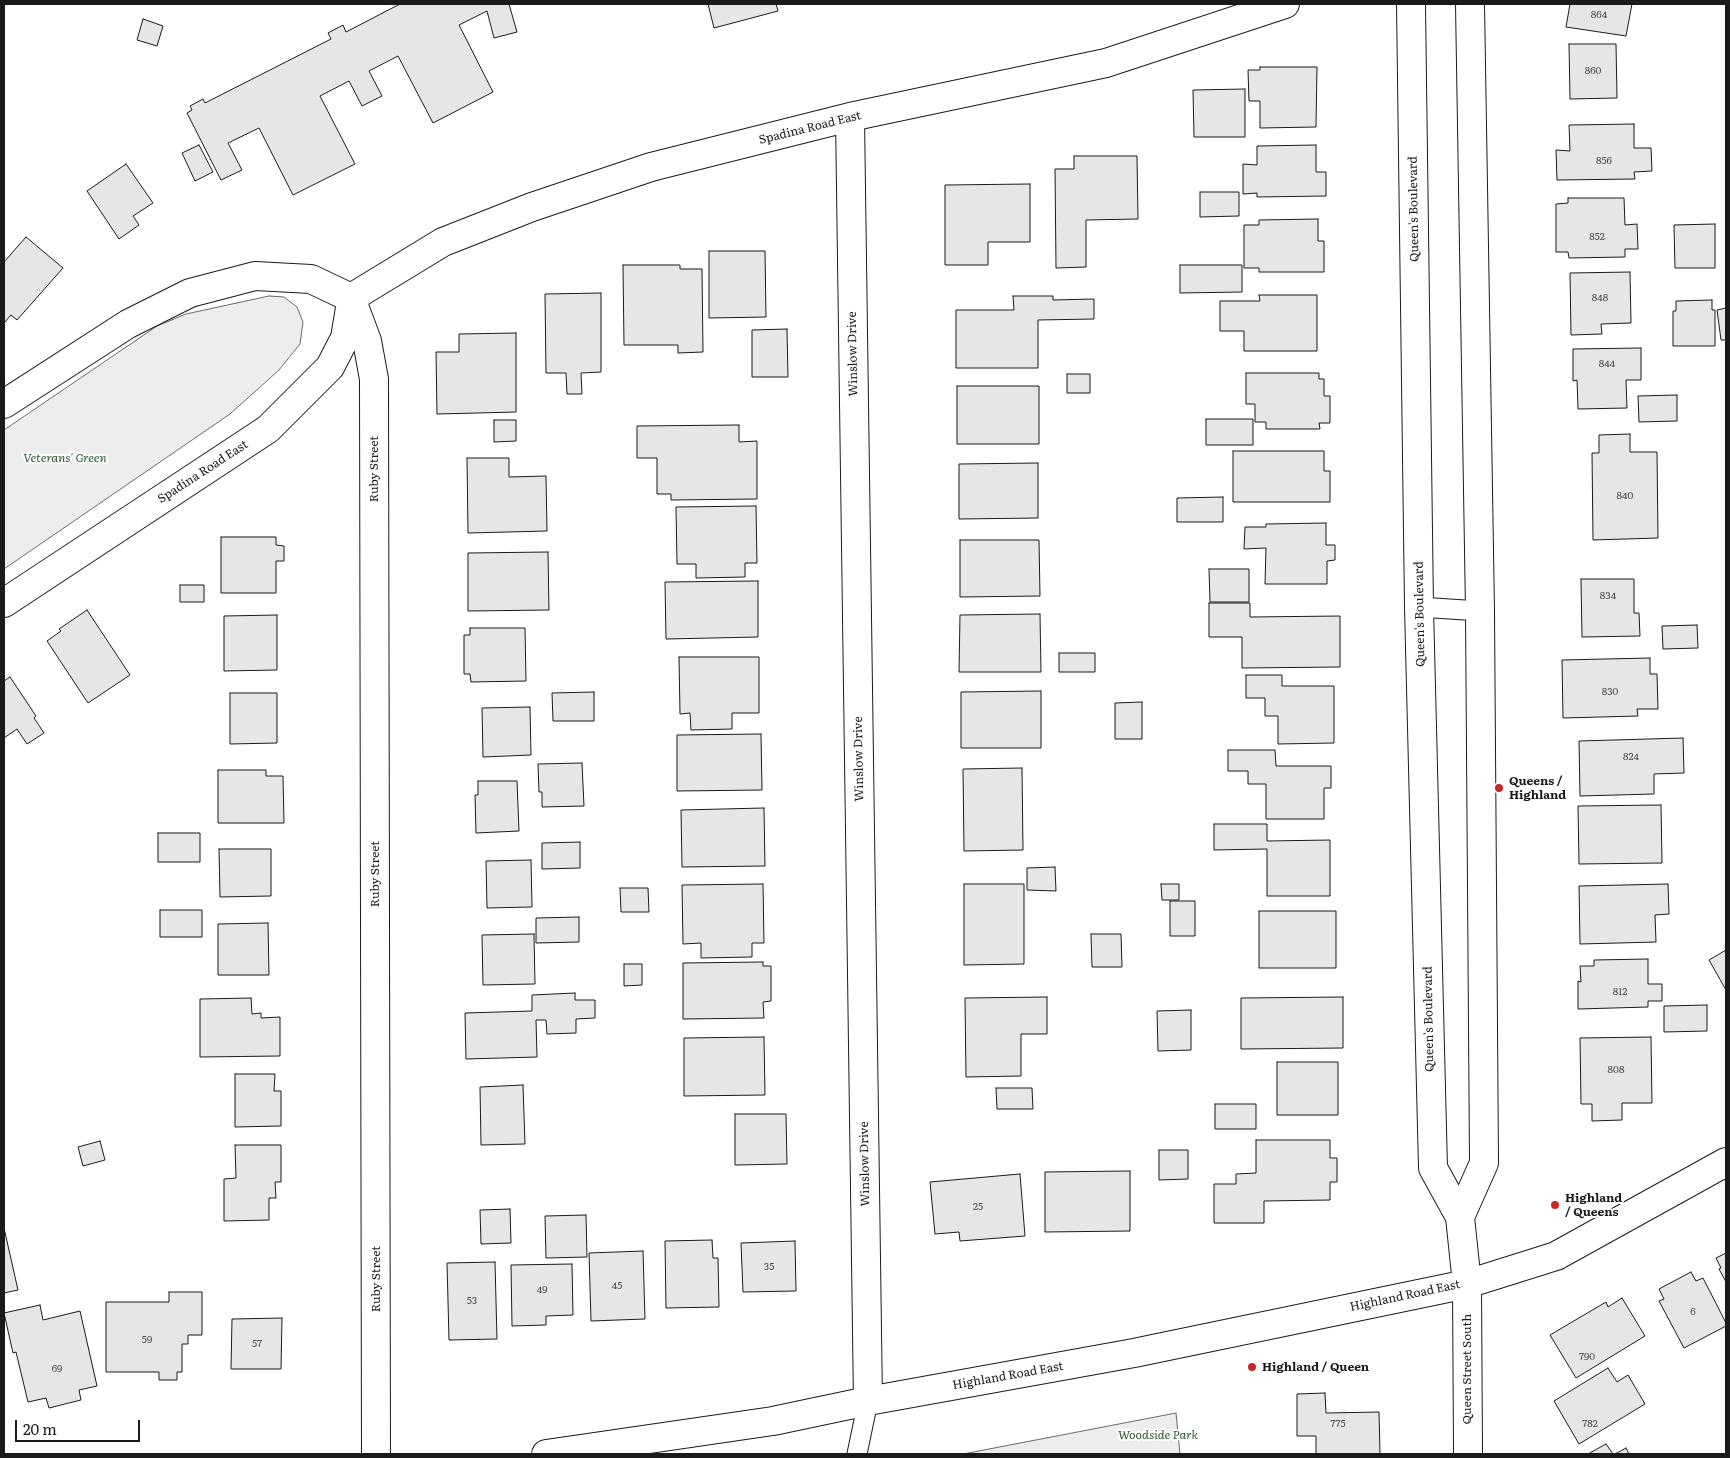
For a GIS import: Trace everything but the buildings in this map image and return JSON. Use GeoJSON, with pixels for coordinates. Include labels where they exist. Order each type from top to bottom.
{"type":"FeatureCollection","features":[{"type":"Feature","properties":{"kind":"street","name":"Spadina Road East"},"geometry":{"type":"LineString","coordinates":[[4,603],[268,429],[330,367],[345,338],[351,298],[443,242],[532,206],[651,167],[850,117],[1106,63],[1285,4]]}},
{"type":"Feature","properties":{"kind":"street","name":"Queen's Boulevard"},"geometry":{"type":"LineString","coordinates":[[1411,4],[1419,607],[1433,1168],[1460,1216],[1467,1284]]}},
{"type":"Feature","properties":{"kind":"street"},"geometry":{"type":"LineString","coordinates":[[1460,1216],[1484,1163],[1480,611],[1470,4]]}},
{"type":"Feature","properties":{"kind":"street","name":"Winslow Drive"},"geometry":{"type":"LineString","coordinates":[[850,117],[868,1402]]}},
{"type":"Feature","properties":{"kind":"street"},"geometry":{"type":"LineString","coordinates":[[4,404],[128,324],[190,293],[255,276],[311,279],[351,298]]}},
{"type":"Feature","properties":{"kind":"street","name":"Ruby Street"},"geometry":{"type":"LineString","coordinates":[[351,298],[367,341],[374,379],[376,1454]]}},
{"type":"Feature","properties":{"kind":"street","name":"Highland Road East"},"geometry":{"type":"LineString","coordinates":[[546,1454],[773,1421],[1134,1353],[1467,1284],[1556,1256],[1726,1162]]}},
{"type":"Feature","properties":{"kind":"street","name":"Queen Street South"},"geometry":{"type":"LineString","coordinates":[[1467,1284],[1468,1454]]}},
{"type":"Feature","properties":{"kind":"lane"},"geometry":{"type":"LineString","coordinates":[[1419,607],[1480,611]]}},
{"type":"Feature","properties":{"kind":"lane"},"geometry":{"type":"LineString","coordinates":[[858,1454],[868,1402]]}},
{"type":"Feature","properties":{"kind":"shaded area","name":"Veterans' Green"},"geometry":{"type":"Polygon","coordinates":[[[269,296],[284,297],[297,307],[303,322],[300,344],[279,370],[230,414],[4,569],[4,430],[157,326],[186,314],[269,296]]]}},
{"type":"Feature","properties":{"kind":"shaded area","name":"Woodside Park"},"geometry":{"type":"Polygon","coordinates":[[[1176,1413],[1180,1454],[963,1454],[1176,1413]]]}},
{"type":"Feature","properties":{"kind":"place","name":"Queens / Highland"},"geometry":{"type":"Point","coordinates":[1499,788]}},
{"type":"Feature","properties":{"kind":"place","name":"Highland / Queens"},"geometry":{"type":"Point","coordinates":[1555,1205]}},
{"type":"Feature","properties":{"kind":"place","name":"Highland / Queen"},"geometry":{"type":"Point","coordinates":[1252,1367]}}]}
